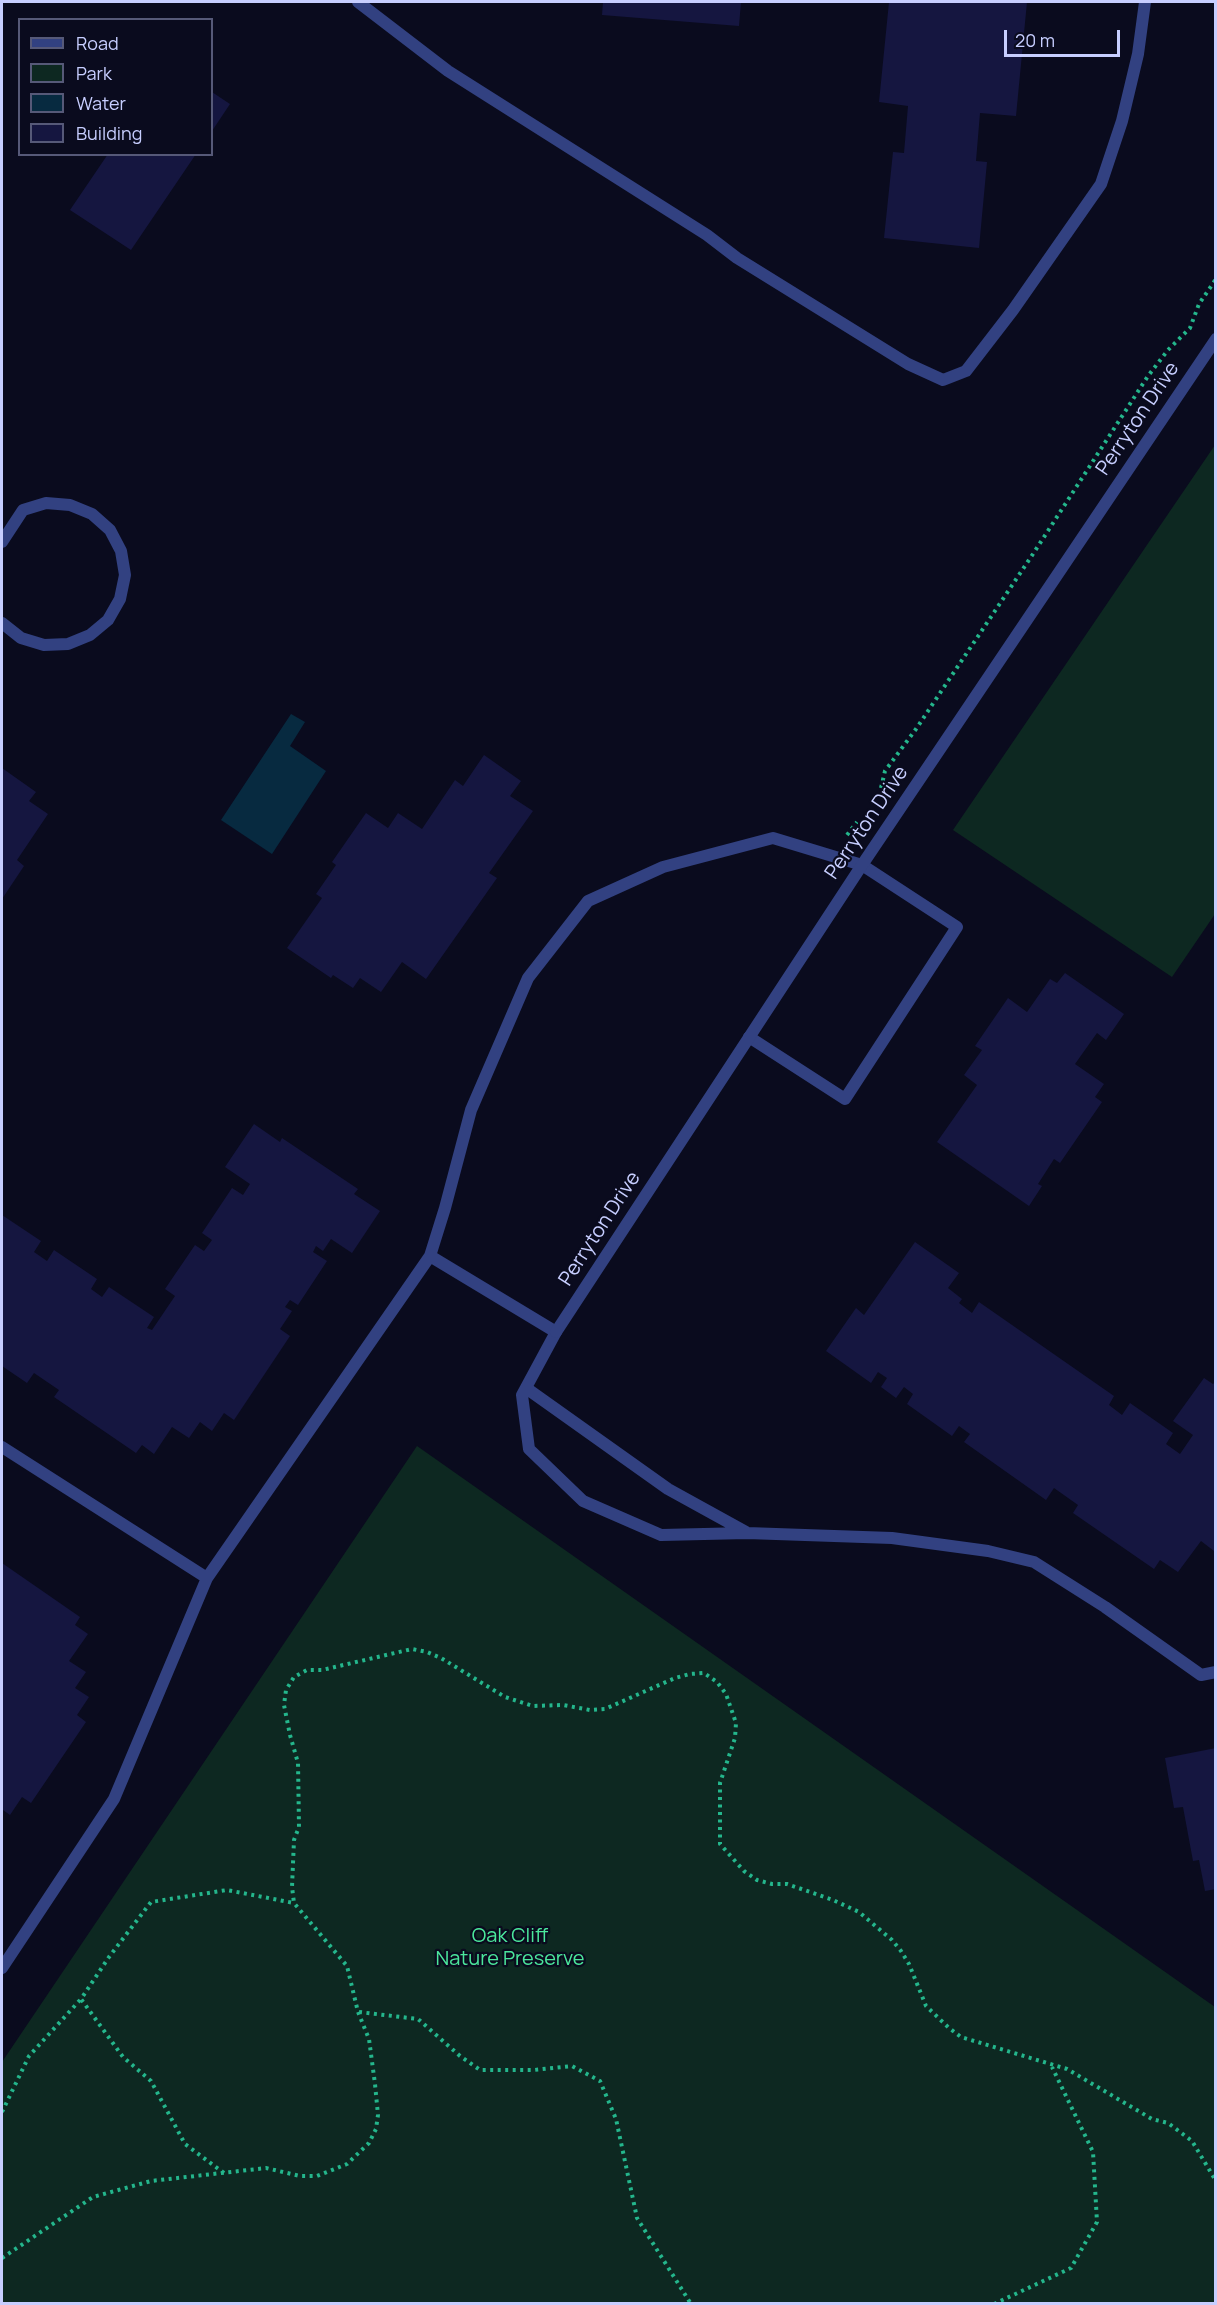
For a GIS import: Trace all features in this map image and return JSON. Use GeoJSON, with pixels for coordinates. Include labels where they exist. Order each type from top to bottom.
{"type":"FeatureCollection","features":[{"type":"Feature","properties":{"kind":"street"},"geometry":{"type":"LineString","coordinates":[[358,2],[448,70],[707,235],[737,258],[908,364],[943,380],[966,371],[1013,310],[1101,184],[1122,121],[1136,65],[1145,2]]}},
{"type":"Feature","properties":{"kind":"street","name":"Perryton Drive"},"geometry":{"type":"LineString","coordinates":[[526,1388],[556,1332],[861,865],[1215,339]]}},
{"type":"Feature","properties":{"kind":"street"},"geometry":{"type":"LineString","coordinates":[[2,542],[23,510],[46,503],[70,504],[92,514],[110,530],[121,552],[125,575],[120,599],[108,620],[90,635],[68,644],[44,645],[21,638],[2,623]]}},
{"type":"Feature","properties":{"kind":"street"},"geometry":{"type":"LineString","coordinates":[[2,1968],[114,1799],[207,1578],[430,1256],[471,1110],[528,978],[588,901],[663,867],[772,838],[861,865],[957,927],[845,1099],[749,1036]]}},
{"type":"Feature","properties":{"kind":"street"},"geometry":{"type":"LineString","coordinates":[[430,1256],[556,1332]]}},
{"type":"Feature","properties":{"kind":"street"},"geometry":{"type":"LineString","coordinates":[[747,1533],[668,1489],[526,1388],[522,1395],[529,1449],[583,1501],[661,1535],[747,1533],[892,1538],[988,1551],[1034,1562],[1105,1607],[1201,1675],[1215,1672]]}},
{"type":"Feature","properties":{"kind":"street"},"geometry":{"type":"LineString","coordinates":[[2,1447],[207,1578]]}},
{"type":"Feature","properties":{"kind":"path"},"geometry":{"type":"LineString","coordinates":[[880,792],[885,771],[916,729],[1027,564],[1148,376],[1168,350],[1190,328],[1199,304],[1215,279]]}},
{"type":"Feature","properties":{"kind":"path"},"geometry":{"type":"LineString","coordinates":[[832,856],[862,817]]}},
{"type":"Feature","properties":{"kind":"path"},"geometry":{"type":"LineString","coordinates":[[2,2258],[93,2197],[151,2181],[266,2168],[300,2176],[317,2176],[347,2164],[369,2143],[376,2129],[377,2100],[369,2039],[358,2012],[347,1966],[294,1903],[292,1887],[294,1840],[299,1827],[298,1763],[284,1705],[286,1690],[294,1677],[307,1670],[322,1670],[412,1650],[428,1652],[441,1658],[498,1694],[533,1706],[563,1705],[590,1710],[605,1709],[675,1678],[704,1673],[717,1682],[726,1694],[736,1723],[735,1738],[720,1783],[720,1844],[744,1871],[757,1880],[772,1884],[787,1884],[859,1912],[892,1940],[909,1964],[926,2006],[961,2037],[1067,2070],[1152,2119],[1168,2123],[1192,2140],[1215,2181]]}},
{"type":"Feature","properties":{"kind":"path"},"geometry":{"type":"LineString","coordinates":[[2,2112],[29,2056],[81,1999],[109,1957],[151,1902],[227,1890],[294,1903]]}},
{"type":"Feature","properties":{"kind":"path"},"geometry":{"type":"LineString","coordinates":[[81,1999],[123,2057],[152,2081],[185,2144],[224,2173]]}},
{"type":"Feature","properties":{"kind":"path"},"geometry":{"type":"LineString","coordinates":[[358,2012],[418,2019],[460,2056],[480,2070],[534,2070],[572,2066],[600,2081],[616,2119],[637,2218],[691,2304]]}},
{"type":"Feature","properties":{"kind":"path"},"geometry":{"type":"LineString","coordinates":[[994,2304],[1071,2268],[1097,2222],[1093,2152],[1051,2066]]}},
{"type":"Feature","properties":{"kind":"green space"},"geometry":{"type":"Polygon","coordinates":[[[1215,445],[1215,914],[1172,977],[953,830],[1215,445]]]}},
{"type":"Feature","properties":{"kind":"green space","name":"Oak Cliff Nature Preserve"},"geometry":{"type":"Polygon","coordinates":[[[417,1446],[1215,2007],[1215,2303],[2,2303],[2,2062],[417,1446]]]}},
{"type":"Feature","properties":{"kind":"water"},"geometry":{"type":"Polygon","coordinates":[[[291,714],[305,722],[290,746],[326,771],[272,854],[221,820],[291,714]]]}},
{"type":"Feature","properties":{"kind":"building"},"geometry":{"type":"Polygon","coordinates":[[[603,2],[741,2],[739,26],[602,15],[603,2]]]}},
{"type":"Feature","properties":{"kind":"building"},"geometry":{"type":"Polygon","coordinates":[[[889,2],[1027,2],[1016,116],[980,113],[976,161],[987,162],[979,248],[884,238],[893,152],[904,153],[908,106],[879,102],[889,2]]]}},
{"type":"Feature","properties":{"kind":"building"},"geometry":{"type":"Polygon","coordinates":[[[213,93],[230,104],[213,130],[213,93]]]}},
{"type":"Feature","properties":{"kind":"building"},"geometry":{"type":"Polygon","coordinates":[[[107,156],[195,156],[131,250],[70,210],[107,156]]]}},
{"type":"Feature","properties":{"kind":"building"},"geometry":{"type":"Polygon","coordinates":[[[484,755],[521,781],[510,796],[533,811],[489,873],[497,878],[426,979],[402,962],[381,992],[360,978],[353,988],[333,975],[331,978],[287,948],[322,898],[316,894],[336,865],[332,862],[366,813],[388,828],[398,813],[422,829],[455,780],[463,786],[484,755]]]}},
{"type":"Feature","properties":{"kind":"building"},"geometry":{"type":"Polygon","coordinates":[[[2,768],[36,792],[29,801],[48,814],[17,860],[24,866],[2,899],[2,768]]]}},
{"type":"Feature","properties":{"kind":"building"},"geometry":{"type":"Polygon","coordinates":[[[1065,973],[1124,1014],[1106,1040],[1097,1033],[1075,1064],[1104,1084],[1095,1097],[1102,1102],[1060,1163],[1054,1159],[1038,1184],[1042,1186],[1029,1206],[937,1142],[977,1085],[964,1075],[982,1050],[975,1046],[1008,998],[1027,1012],[1050,979],[1057,983],[1065,973]]]}},
{"type":"Feature","properties":{"kind":"building"},"geometry":{"type":"Polygon","coordinates":[[[254,1124],[280,1142],[282,1138],[358,1189],[354,1194],[380,1211],[352,1253],[331,1239],[323,1251],[316,1246],[313,1252],[327,1261],[298,1305],[290,1300],[285,1307],[292,1311],[280,1329],[290,1336],[234,1420],[224,1413],[212,1431],[200,1422],[189,1438],[172,1427],[154,1454],[142,1445],[136,1453],[54,1397],[59,1390],[34,1373],[27,1383],[2,1366],[2,1215],[41,1241],[34,1252],[47,1261],[54,1250],[97,1279],[91,1289],[102,1297],[109,1287],[154,1317],[147,1328],[152,1330],[175,1296],[165,1289],[195,1245],[204,1251],[212,1240],[202,1233],[232,1188],[243,1195],[250,1184],[225,1167],[254,1124]]]}},
{"type":"Feature","properties":{"kind":"building"},"geometry":{"type":"Polygon","coordinates":[[[915,1242],[959,1273],[948,1288],[962,1299],[959,1303],[972,1313],[979,1302],[1114,1396],[1109,1405],[1122,1415],[1130,1403],[1173,1433],[1166,1444],[1180,1454],[1193,1435],[1173,1421],[1204,1378],[1213,1384],[1216,1381],[1214,1551],[1201,1541],[1178,1572],[1160,1560],[1154,1569],[1073,1513],[1078,1505],[1054,1488],[1046,1500],[964,1442],[970,1434],[959,1426],[952,1436],[907,1404],[913,1394],[904,1387],[896,1398],[881,1387],[887,1378],[878,1372],[871,1383],[826,1351],[856,1308],[864,1315],[915,1242]]]}},
{"type":"Feature","properties":{"kind":"building"},"geometry":{"type":"Polygon","coordinates":[[[2,1563],[80,1617],[75,1625],[88,1634],[69,1661],[86,1672],[75,1688],[89,1697],[77,1715],[86,1722],[31,1803],[22,1797],[10,1815],[3,1810],[2,1813],[2,1563]]]}},
{"type":"Feature","properties":{"kind":"building"},"geometry":{"type":"Polygon","coordinates":[[[1216,1748],[1216,1889],[1205,1891],[1199,1860],[1193,1861],[1183,1807],[1174,1808],[1165,1758],[1216,1748]]]}}]}
